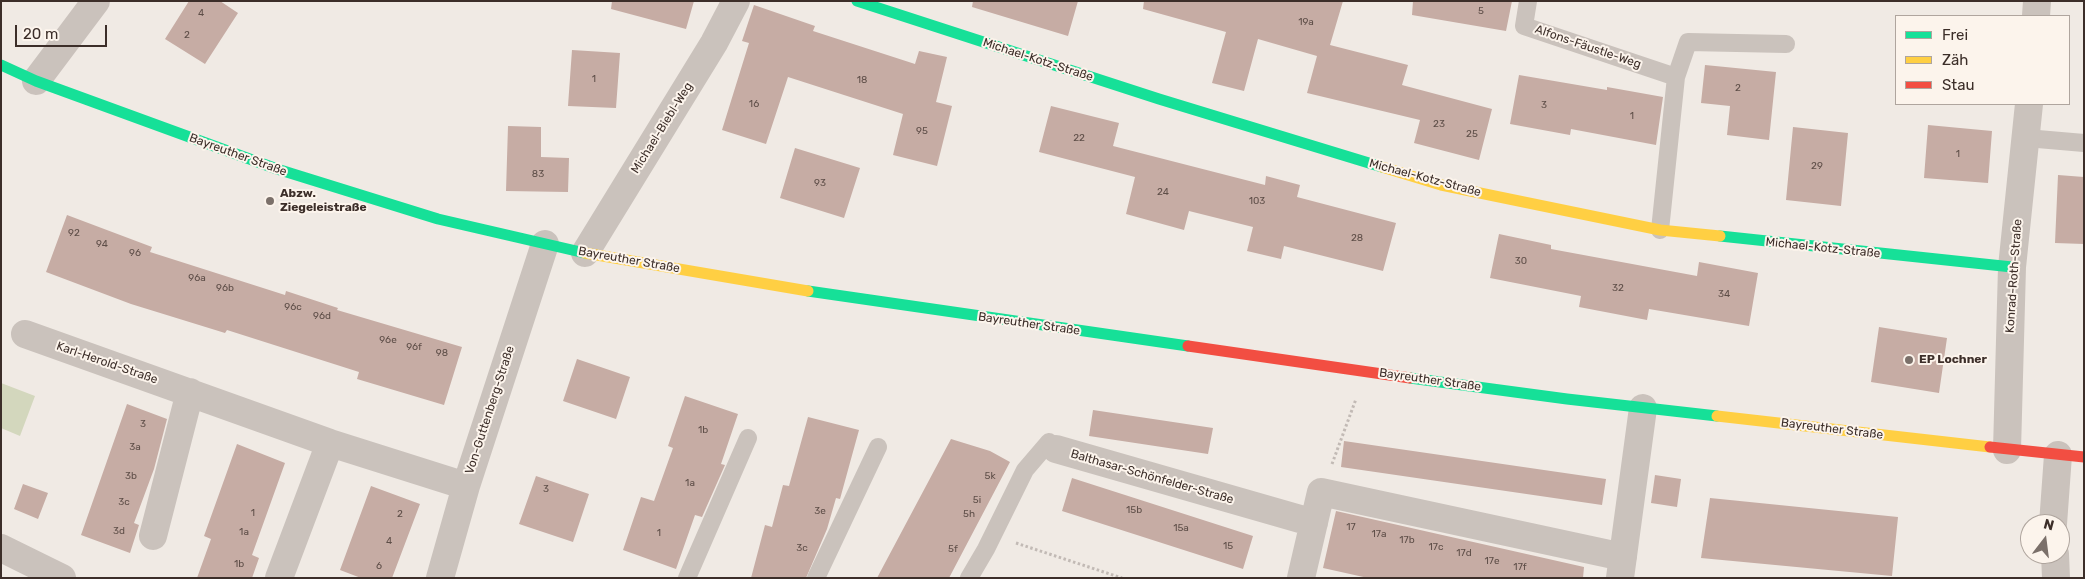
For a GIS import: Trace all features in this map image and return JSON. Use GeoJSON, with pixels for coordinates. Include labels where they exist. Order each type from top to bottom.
{"type":"FeatureCollection","features":[{"type":"Feature","properties":{"kind":"main road","name":"Michael-Kotz-Straße"},"geometry":{"type":"LineString","coordinates":[[857,1],[1159,99],[1441,185],[1660,230],[2012,267]]}},
{"type":"Feature","properties":{"kind":"main road","name":"Bayreuther Straße"},"geometry":{"type":"LineString","coordinates":[[1,65],[36,80],[277,169],[438,219],[585,253],[824,294],[1366,372],[1643,408],[2071,456]]}},
{"type":"Feature","properties":{"kind":"street"},"geometry":{"type":"LineString","coordinates":[[36,80],[96,1]]}},
{"type":"Feature","properties":{"kind":"street","name":"Michael-Biebl-Weg"},"geometry":{"type":"LineString","coordinates":[[585,253],[714,43],[736,1]]}},
{"type":"Feature","properties":{"kind":"street"},"geometry":{"type":"LineString","coordinates":[[2036,15],[2037,1]]}},
{"type":"Feature","properties":{"kind":"street","name":"Konrad-Roth-Straße"},"geometry":{"type":"LineString","coordinates":[[2007,450],[2012,267],[2029,105]]}},
{"type":"Feature","properties":{"kind":"street","name":"Von-Guttenberg-Straße"},"geometry":{"type":"LineString","coordinates":[[442,577],[466,486],[545,244]]}},
{"type":"Feature","properties":{"kind":"street","name":"Karl-Herold-Straße"},"geometry":{"type":"LineString","coordinates":[[25,334],[330,443],[466,486]]}},
{"type":"Feature","properties":{"kind":"street"},"geometry":{"type":"LineString","coordinates":[[153,536],[190,392]]}},
{"type":"Feature","properties":{"kind":"street"},"geometry":{"type":"LineString","coordinates":[[1301,578],[1321,492],[1622,567],[1643,408]]}},
{"type":"Feature","properties":{"kind":"street"},"geometry":{"type":"LineString","coordinates":[[279,578],[330,443]]}},
{"type":"Feature","properties":{"kind":"street","name":"Balthasar-Schönfelder-Straße"},"geometry":{"type":"LineString","coordinates":[[1052,446],[1314,523]]}},
{"type":"Feature","properties":{"kind":"street"},"geometry":{"type":"LineString","coordinates":[[2056,514],[2071,456]]}},
{"type":"Feature","properties":{"kind":"street"},"geometry":{"type":"LineString","coordinates":[[1,548],[62,578]]}},
{"type":"Feature","properties":{"kind":"street"},"geometry":{"type":"LineString","coordinates":[[2055,564],[2056,578]]}},
{"type":"Feature","properties":{"kind":"lane","name":"Alfons-Fäustle-Weg"},"geometry":{"type":"LineString","coordinates":[[1528,1],[1524,26],[1676,77]]}},
{"type":"Feature","properties":{"kind":"lane"},"geometry":{"type":"LineString","coordinates":[[1660,230],[1676,77],[1688,42],[1786,44]]}},
{"type":"Feature","properties":{"kind":"lane"},"geometry":{"type":"LineString","coordinates":[[2026,138],[2084,143]]}},
{"type":"Feature","properties":{"kind":"lane"},"geometry":{"type":"LineString","coordinates":[[688,578],[748,438]]}},
{"type":"Feature","properties":{"kind":"lane"},"geometry":{"type":"LineString","coordinates":[[816,578],[878,446]]}},
{"type":"Feature","properties":{"kind":"lane","name":"Balthasar-Schönfelder-Straße"},"geometry":{"type":"LineString","coordinates":[[969,578],[986,549],[1025,470],[1052,446]]}},
{"type":"Feature","properties":{"kind":"path"},"geometry":{"type":"LineString","coordinates":[[1321,492],[1366,372]]}},
{"type":"Feature","properties":{"kind":"path"},"geometry":{"type":"LineString","coordinates":[[1011,541],[1122,578]]}},
{"type":"Feature","properties":{"kind":"green space"},"geometry":{"type":"Polygon","coordinates":[[[1,383],[35,396],[20,436],[1,428],[1,383]]]}},
{"type":"Feature","properties":{"kind":"building"},"geometry":{"type":"Polygon","coordinates":[[[189,1],[220,1],[238,13],[205,64],[165,39],[189,1]]]}},
{"type":"Feature","properties":{"kind":"building"},"geometry":{"type":"Polygon","coordinates":[[[612,1],[694,1],[686,29],[611,9],[612,1]]]}},
{"type":"Feature","properties":{"kind":"building"},"geometry":{"type":"Polygon","coordinates":[[[973,1],[1078,1],[1068,36],[972,7],[973,1]]]}},
{"type":"Feature","properties":{"kind":"building"},"geometry":{"type":"Polygon","coordinates":[[[1144,1],[1343,1],[1330,45],[1408,65],[1402,85],[1492,109],[1479,160],[1414,143],[1420,120],[1307,93],[1317,56],[1258,39],[1244,91],[1212,83],[1226,32],[1143,9],[1144,1]]]}},
{"type":"Feature","properties":{"kind":"building"},"geometry":{"type":"Polygon","coordinates":[[[1413,1],[1512,1],[1506,31],[1412,15],[1413,1]]]}},
{"type":"Feature","properties":{"kind":"building"},"geometry":{"type":"Polygon","coordinates":[[[754,5],[815,26],[813,31],[915,64],[919,51],[947,57],[936,102],[952,106],[937,166],[893,155],[903,114],[788,77],[766,144],[722,130],[749,43],[742,41],[754,5]]]}},
{"type":"Feature","properties":{"kind":"building"},"geometry":{"type":"Polygon","coordinates":[[[572,50],[620,53],[616,108],[568,106],[572,50]]]}},
{"type":"Feature","properties":{"kind":"building"},"geometry":{"type":"Polygon","coordinates":[[[1705,65],[1776,72],[1769,140],[1727,135],[1730,106],[1701,103],[1705,65]]]}},
{"type":"Feature","properties":{"kind":"building"},"geometry":{"type":"Polygon","coordinates":[[[1519,75],[1607,90],[1607,87],[1663,97],[1656,145],[1571,129],[1570,135],[1510,124],[1519,75]]]}},
{"type":"Feature","properties":{"kind":"building"},"geometry":{"type":"Polygon","coordinates":[[[1051,106],[1119,123],[1113,146],[1265,185],[1266,176],[1300,185],[1297,197],[1396,223],[1383,271],[1284,246],[1281,259],[1247,251],[1253,227],[1189,211],[1184,230],[1126,214],[1135,177],[1039,152],[1051,106]]]}},
{"type":"Feature","properties":{"kind":"building"},"geometry":{"type":"Polygon","coordinates":[[[1928,125],[1992,131],[1988,183],[1924,178],[1928,125]]]}},
{"type":"Feature","properties":{"kind":"building"},"geometry":{"type":"Polygon","coordinates":[[[508,126],[541,127],[541,157],[569,158],[568,192],[506,191],[508,126]]]}},
{"type":"Feature","properties":{"kind":"building"},"geometry":{"type":"Polygon","coordinates":[[[1793,127],[1848,133],[1841,206],[1786,200],[1793,127]]]}},
{"type":"Feature","properties":{"kind":"building"},"geometry":{"type":"Polygon","coordinates":[[[795,148],[860,168],[844,218],[780,198],[795,148]]]}},
{"type":"Feature","properties":{"kind":"building"},"geometry":{"type":"Polygon","coordinates":[[[2058,175],[2084,177],[2084,244],[2055,243],[2058,175]]]}},
{"type":"Feature","properties":{"kind":"building"},"geometry":{"type":"Polygon","coordinates":[[[67,215],[152,247],[150,252],[285,295],[286,291],[338,308],[337,310],[462,347],[444,405],[357,379],[359,372],[227,330],[225,333],[131,304],[46,272],[67,215]]]}},
{"type":"Feature","properties":{"kind":"building"},"geometry":{"type":"Polygon","coordinates":[[[1499,234],[1551,245],[1551,249],[1697,276],[1699,262],[1758,273],[1749,326],[1649,309],[1647,320],[1579,307],[1581,296],[1490,278],[1499,234]]]}},
{"type":"Feature","properties":{"kind":"building"},"geometry":{"type":"Polygon","coordinates":[[[1879,327],[1947,338],[1939,393],[1871,382],[1879,327]]]}},
{"type":"Feature","properties":{"kind":"building"},"geometry":{"type":"Polygon","coordinates":[[[577,359],[630,377],[616,419],[563,401],[577,359]]]}},
{"type":"Feature","properties":{"kind":"building"},"geometry":{"type":"Polygon","coordinates":[[[685,396],[738,414],[721,464],[725,465],[702,517],[695,515],[676,569],[623,550],[641,497],[654,501],[673,448],[668,446],[685,396]]]}},
{"type":"Feature","properties":{"kind":"building"},"geometry":{"type":"Polygon","coordinates":[[[127,404],[167,419],[154,469],[134,523],[139,525],[130,553],[81,535],[127,404]]]}},
{"type":"Feature","properties":{"kind":"building"},"geometry":{"type":"Polygon","coordinates":[[[1093,410],[1213,428],[1208,454],[1089,436],[1093,410]]]}},
{"type":"Feature","properties":{"kind":"building"},"geometry":{"type":"Polygon","coordinates":[[[808,417],[859,430],[840,499],[836,498],[827,529],[806,578],[751,578],[765,525],[772,527],[783,485],[789,486],[808,417]]]}},
{"type":"Feature","properties":{"kind":"building"},"geometry":{"type":"Polygon","coordinates":[[[951,439],[990,451],[1010,462],[949,578],[877,578],[951,439]]]}},
{"type":"Feature","properties":{"kind":"building"},"geometry":{"type":"Polygon","coordinates":[[[1344,441],[1606,479],[1602,505],[1341,467],[1344,441]]]}},
{"type":"Feature","properties":{"kind":"building"},"geometry":{"type":"Polygon","coordinates":[[[237,444],[285,463],[252,555],[259,558],[252,578],[197,578],[211,539],[204,536],[237,444]]]}},
{"type":"Feature","properties":{"kind":"building"},"geometry":{"type":"Polygon","coordinates":[[[1655,475],[1681,479],[1677,507],[1651,503],[1655,475]]]}},
{"type":"Feature","properties":{"kind":"building"},"geometry":{"type":"Polygon","coordinates":[[[536,476],[589,494],[573,542],[519,524],[536,476]]]}},
{"type":"Feature","properties":{"kind":"building"},"geometry":{"type":"Polygon","coordinates":[[[1072,478],[1253,536],[1243,569],[1062,511],[1072,478]]]}},
{"type":"Feature","properties":{"kind":"building"},"geometry":{"type":"Polygon","coordinates":[[[23,484],[48,493],[38,519],[14,509],[23,484]]]}},
{"type":"Feature","properties":{"kind":"building"},"geometry":{"type":"Polygon","coordinates":[[[371,486],[420,504],[392,578],[361,578],[340,570],[371,486]]]}},
{"type":"Feature","properties":{"kind":"building"},"geometry":{"type":"Polygon","coordinates":[[[1710,498],[1898,517],[1892,576],[1701,558],[1710,498]]]}},
{"type":"Feature","properties":{"kind":"building"},"geometry":{"type":"Polygon","coordinates":[[[1336,511],[1584,567],[1583,578],[1368,578],[1323,568],[1336,511]]]}},
{"type":"Feature","properties":{"kind":"traffic: fast"},"geometry":{"type":"LineString","coordinates":[[857,1],[1159,99],[1382,167]]}},
{"type":"Feature","properties":{"kind":"traffic: fast"},"geometry":{"type":"LineString","coordinates":[[1,65],[36,81],[277,169],[438,219],[585,253]]}},
{"type":"Feature","properties":{"kind":"traffic: fast"},"geometry":{"type":"LineString","coordinates":[[1720,236],[2012,267]]}},
{"type":"Feature","properties":{"kind":"traffic: fast"},"geometry":{"type":"LineString","coordinates":[[808,291],[1188,346]]}},
{"type":"Feature","properties":{"kind":"traffic: fast"},"geometry":{"type":"LineString","coordinates":[[1410,378],[1567,399],[1717,416]]}},
{"type":"Feature","properties":{"kind":"traffic: slow"},"geometry":{"type":"LineString","coordinates":[[1382,167],[1441,185],[1660,230],[1720,236]]}},
{"type":"Feature","properties":{"kind":"traffic: slow"},"geometry":{"type":"LineString","coordinates":[[585,253],[808,291]]}},
{"type":"Feature","properties":{"kind":"traffic: slow"},"geometry":{"type":"LineString","coordinates":[[1717,416],[1990,447]]}},
{"type":"Feature","properties":{"kind":"traffic: jam"},"geometry":{"type":"LineString","coordinates":[[1188,346],[1410,378]]}},
{"type":"Feature","properties":{"kind":"traffic: jam"},"geometry":{"type":"LineString","coordinates":[[1990,447],[2084,457]]}},
{"type":"Feature","properties":{"kind":"place","name":"Abzw. Ziegeleistraße"},"geometry":{"type":"Point","coordinates":[270,201]}},
{"type":"Feature","properties":{"kind":"place","name":"EP Lochner"},"geometry":{"type":"Point","coordinates":[1909,360]}}]}
